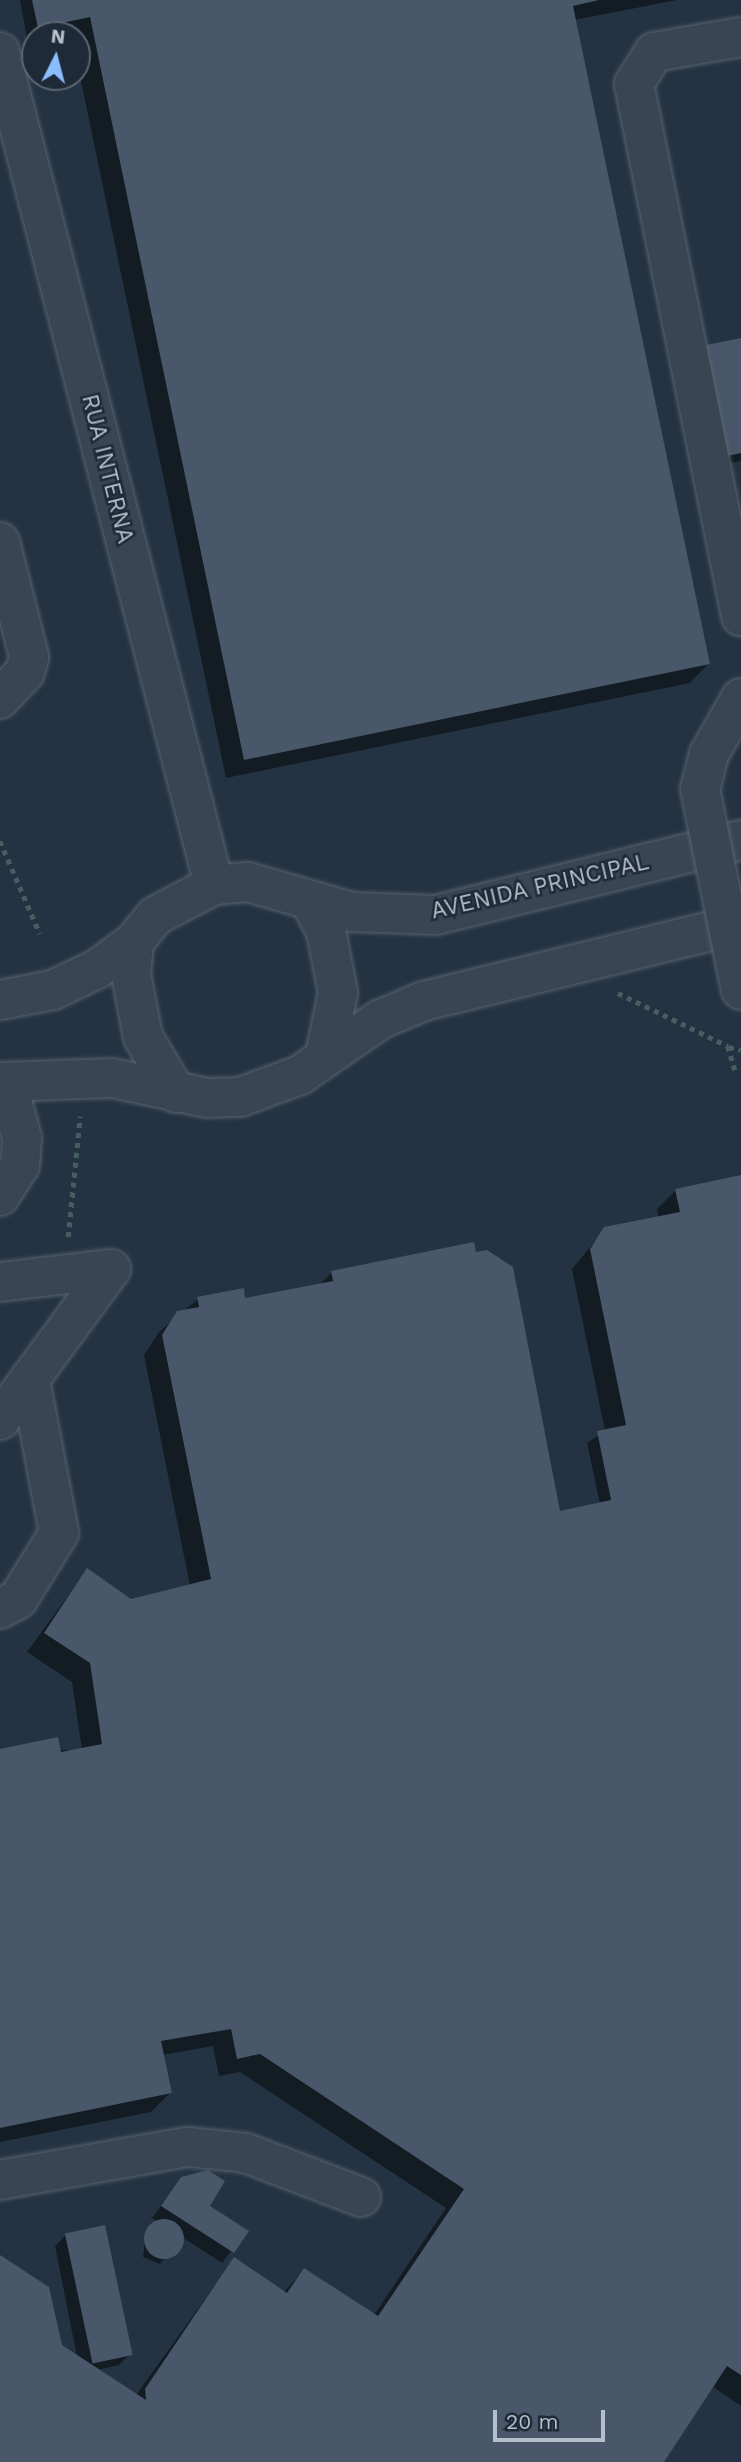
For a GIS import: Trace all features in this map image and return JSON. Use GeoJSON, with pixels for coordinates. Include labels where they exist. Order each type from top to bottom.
{"type":"FeatureCollection","features":[{"type":"Feature","properties":{"kind":"street"},"geometry":{"type":"LineString","coordinates":[[741,37],[654,52],[634,85],[733,544],[741,616]]}},
{"type":"Feature","properties":{"kind":"street","name":"RUA INTERNA"},"geometry":{"type":"LineString","coordinates":[[0,52],[214,885]]}},
{"type":"Feature","properties":{"kind":"street"},"geometry":{"type":"LineString","coordinates":[[0,542],[29,657],[25,672],[0,699]]}},
{"type":"Feature","properties":{"kind":"street"},"geometry":{"type":"LineString","coordinates":[[741,698],[709,754],[700,789],[741,990]]}},
{"type":"Feature","properties":{"kind":"street","name":"AVENIDA PRINCIPAL"},"geometry":{"type":"LineString","coordinates":[[0,999],[53,990],[134,942],[173,903],[214,885],[281,888],[311,903],[390,916],[436,915],[741,840]]}},
{"type":"Feature","properties":{"kind":"street"},"geometry":{"type":"LineString","coordinates":[[311,903],[326,931],[338,993],[325,1055]]}},
{"type":"Feature","properties":{"kind":"street"},"geometry":{"type":"LineString","coordinates":[[0,1084],[112,1078],[208,1098],[261,1092],[300,1075],[325,1055],[381,1019],[424,1001],[741,924]]}},
{"type":"Feature","properties":{"kind":"street"},"geometry":{"type":"LineString","coordinates":[[134,942],[131,974],[143,1037],[176,1093]]}},
{"type":"Feature","properties":{"kind":"street"},"geometry":{"type":"LineString","coordinates":[[0,1084],[12,1101],[22,1138],[20,1165],[0,1196]]}},
{"type":"Feature","properties":{"kind":"street"},"geometry":{"type":"LineString","coordinates":[[0,1282],[67,1271],[111,1269],[0,1420]]}},
{"type":"Feature","properties":{"kind":"street"},"geometry":{"type":"LineString","coordinates":[[0,1609],[18,1599],[59,1533],[30,1379]]}},
{"type":"Feature","properties":{"kind":"street"},"geometry":{"type":"LineString","coordinates":[[0,2179],[188,2147],[246,2153],[361,2197]]}},
{"type":"Feature","properties":{"kind":"path"},"geometry":{"type":"LineString","coordinates":[[0,841],[40,934]]}},
{"type":"Feature","properties":{"kind":"path"},"geometry":{"type":"LineString","coordinates":[[610,990],[741,1051]]}},
{"type":"Feature","properties":{"kind":"path"},"geometry":{"type":"LineString","coordinates":[[728,1046],[735,1071]]}},
{"type":"Feature","properties":{"kind":"path"},"geometry":{"type":"LineString","coordinates":[[67,1271],[82,1102]]}},
{"type":"Feature","properties":{"kind":"building"},"geometry":{"type":"Polygon","coordinates":[[[32,0],[599,0],[573,6],[710,664],[244,760],[90,17],[71,21],[36,21],[32,0]]]}},
{"type":"Feature","properties":{"kind":"building"},"geometry":{"type":"Polygon","coordinates":[[[741,338],[741,453],[713,459],[691,348],[741,338]]]}},
{"type":"Feature","properties":{"kind":"building"},"geometry":{"type":"Polygon","coordinates":[[[741,1175],[741,2375],[727,2366],[664,2462],[0,2462],[0,2255],[49,2287],[62,2345],[146,2400],[145,2389],[234,2257],[287,2293],[304,2268],[378,2316],[464,2189],[260,2054],[237,2059],[231,2029],[161,2041],[172,2093],[0,2128],[0,1749],[58,1737],[61,1752],[102,1744],[90,1663],[44,1633],[87,1568],[131,1599],[211,1579],[162,1335],[177,1311],[199,1307],[197,1297],[244,1288],[245,1298],[333,1281],[331,1271],[474,1242],[476,1252],[487,1250],[513,1267],[560,1511],[611,1500],[597,1431],[626,1425],[590,1249],[604,1227],[680,1212],[675,1189],[741,1175]]]}},
{"type":"Feature","properties":{"kind":"building"},"geometry":{"type":"Polygon","coordinates":[[[208,2170],[225,2181],[210,2206],[249,2231],[234,2253],[161,2206],[181,2177],[208,2170]]]}},
{"type":"Feature","properties":{"kind":"building"},"geometry":{"type":"Polygon","coordinates":[[[164,2219],[172,2220],[178,2225],[183,2231],[183,2247],[178,2253],[172,2258],[164,2259],[156,2258],[150,2253],[145,2247],[144,2239],[145,2231],[150,2225],[156,2220],[164,2219]]]}},
{"type":"Feature","properties":{"kind":"building"},"geometry":{"type":"Polygon","coordinates":[[[105,2225],[133,2355],[93,2364],[65,2234],[105,2225]]]}}]}
